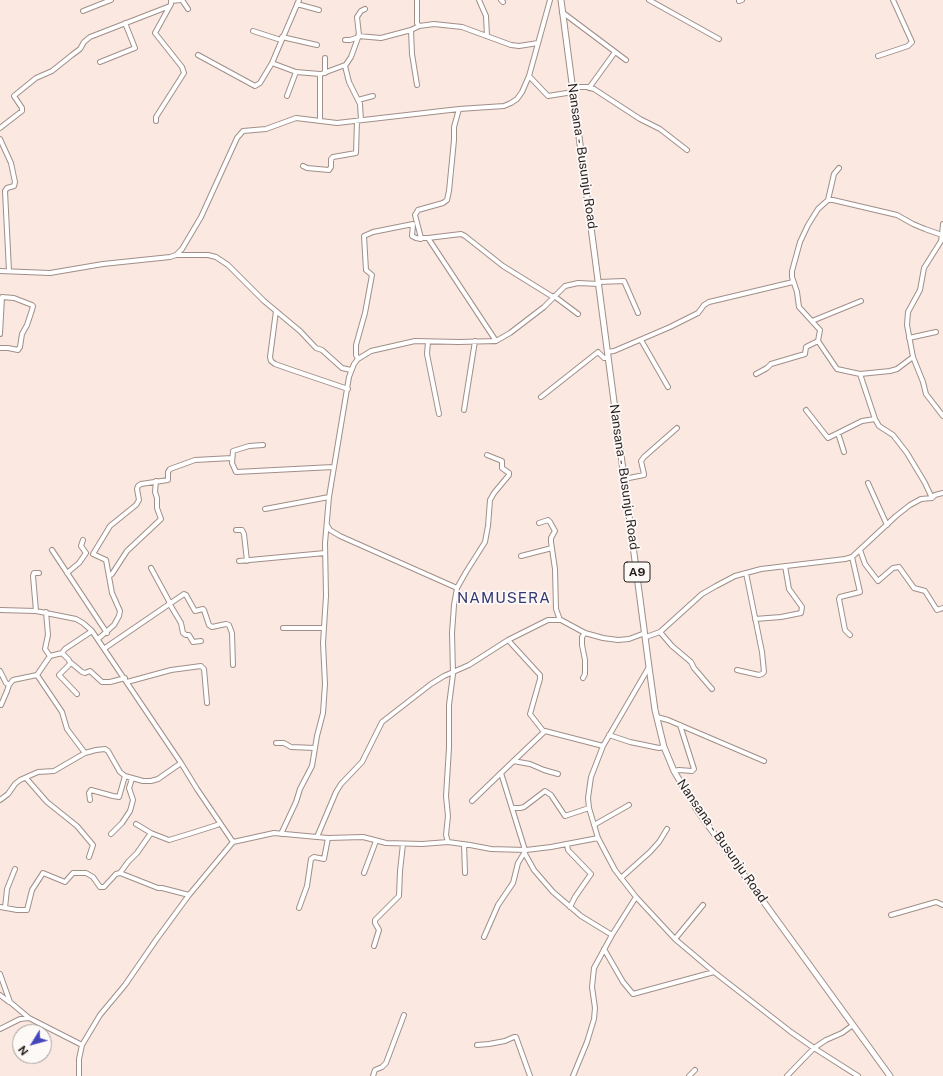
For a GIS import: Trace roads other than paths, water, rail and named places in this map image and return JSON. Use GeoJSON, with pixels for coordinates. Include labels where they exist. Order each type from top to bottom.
{"type":"FeatureCollection","features":[{"type":"Feature","properties":{"kind":"main road","name":"Nansana - Busunju Road"},"geometry":{"type":"LineString","coordinates":[[561,0],[649,667],[657,717],[664,747],[674,771],[698,810],[890,1076]]}},
{"type":"Feature","properties":{"kind":"street"},"geometry":{"type":"LineString","coordinates":[[83,11],[111,0]]}},
{"type":"Feature","properties":{"kind":"street"},"geometry":{"type":"LineString","coordinates":[[0,128],[22,111],[22,108],[14,96],[15,94],[36,78],[52,71],[80,49],[84,42],[90,37],[170,2],[181,0],[188,9]]}},
{"type":"Feature","properties":{"kind":"street"},"geometry":{"type":"LineString","coordinates":[[417,0],[419,26]]}},
{"type":"Feature","properties":{"kind":"street"},"geometry":{"type":"LineString","coordinates":[[479,0],[486,16],[487,36]]}},
{"type":"Feature","properties":{"kind":"street"},"geometry":{"type":"LineString","coordinates":[[176,255],[182,249],[201,217],[241,132],[266,129],[296,118],[336,123],[460,109],[504,106],[511,104],[518,99],[529,76],[550,0]]}},
{"type":"Feature","properties":{"kind":"street"},"geometry":{"type":"LineString","coordinates":[[650,0],[719,39]]}},
{"type":"Feature","properties":{"kind":"street"},"geometry":{"type":"LineString","coordinates":[[878,56],[908,46],[912,42],[893,0]]}},
{"type":"Feature","properties":{"kind":"street"},"geometry":{"type":"LineString","coordinates":[[156,121],[156,117],[184,73],[182,67],[155,33],[170,2]]}},
{"type":"Feature","properties":{"kind":"street"},"geometry":{"type":"LineString","coordinates":[[198,55],[255,86],[260,83],[272,63],[298,2],[319,10]]}},
{"type":"Feature","properties":{"kind":"street"},"geometry":{"type":"LineString","coordinates":[[272,63],[296,72],[323,74],[346,65],[351,57],[357,37],[357,17],[360,12],[365,9]]}},
{"type":"Feature","properties":{"kind":"street"},"geometry":{"type":"LineString","coordinates":[[562,12],[626,60]]}},
{"type":"Feature","properties":{"kind":"street"},"geometry":{"type":"LineString","coordinates":[[100,62],[135,48],[124,23]]}},
{"type":"Feature","properties":{"kind":"street"},"geometry":{"type":"LineString","coordinates":[[345,40],[350,40],[357,37],[381,38],[411,30],[419,26],[434,24],[452,26],[487,36],[511,45],[519,46],[538,43]]}},
{"type":"Feature","properties":{"kind":"street"},"geometry":{"type":"LineString","coordinates":[[411,30],[412,54],[417,85]]}},
{"type":"Feature","properties":{"kind":"street"},"geometry":{"type":"LineString","coordinates":[[254,31],[317,45]]}},
{"type":"Feature","properties":{"kind":"street"},"geometry":{"type":"LineString","coordinates":[[589,88],[615,52]]}},
{"type":"Feature","properties":{"kind":"street"},"geometry":{"type":"LineString","coordinates":[[320,120],[325,58]]}},
{"type":"Feature","properties":{"kind":"street"},"geometry":{"type":"LineString","coordinates":[[303,166],[307,168],[329,170],[331,167],[331,159],[333,157],[356,153],[359,120],[358,100],[349,82],[346,65]]}},
{"type":"Feature","properties":{"kind":"street"},"geometry":{"type":"LineString","coordinates":[[287,96],[296,72]]}},
{"type":"Feature","properties":{"kind":"street"},"geometry":{"type":"LineString","coordinates":[[529,76],[548,96],[573,89],[589,88],[640,119],[660,129],[687,150]]}},
{"type":"Feature","properties":{"kind":"street"},"geometry":{"type":"LineString","coordinates":[[358,100],[373,96]]}},
{"type":"Feature","properties":{"kind":"street"},"geometry":{"type":"LineString","coordinates":[[421,238],[415,213],[418,210],[443,203],[447,200],[454,140],[454,127],[460,109]]}},
{"type":"Feature","properties":{"kind":"street"},"geometry":{"type":"LineString","coordinates":[[0,138],[8,154],[15,179],[14,186],[7,188],[5,191],[9,271]]}},
{"type":"Feature","properties":{"kind":"street"},"geometry":{"type":"LineString","coordinates":[[839,168],[834,174],[828,200],[818,209],[800,242],[792,271],[799,307],[820,330],[818,342],[837,369],[860,374],[890,371],[897,369],[913,357]]}},
{"type":"Feature","properties":{"kind":"street"},"geometry":{"type":"LineString","coordinates":[[828,200],[898,215],[913,224],[942,235]]}},
{"type":"Feature","properties":{"kind":"street"},"geometry":{"type":"LineString","coordinates":[[358,359],[356,355],[356,345],[372,275],[366,270],[364,236],[374,232],[413,224],[412,236],[416,238],[461,234],[465,236],[503,266],[554,296],[578,314]]}},
{"type":"Feature","properties":{"kind":"street"},"geometry":{"type":"LineString","coordinates":[[943,224],[942,241],[924,268],[920,290],[908,312],[907,325],[913,357],[926,394],[943,416]]}},
{"type":"Feature","properties":{"kind":"street"},"geometry":{"type":"LineString","coordinates":[[428,238],[496,340]]}},
{"type":"Feature","properties":{"kind":"street"},"geometry":{"type":"LineString","coordinates":[[0,271],[50,273],[103,264],[170,257],[176,255],[208,255],[216,257],[228,265],[255,293],[300,331],[316,348],[322,350],[342,368],[351,370]]}},
{"type":"Feature","properties":{"kind":"street"},"geometry":{"type":"LineString","coordinates":[[281,834],[296,802],[300,789],[312,766],[323,713],[325,684],[323,655],[326,596],[325,553],[329,497],[351,370],[358,359],[371,351],[415,341],[496,340],[510,333],[544,307],[561,288],[569,284],[624,281],[638,313]]}},
{"type":"Feature","properties":{"kind":"street"},"geometry":{"type":"LineString","coordinates":[[607,352],[614,351],[657,334],[698,313],[704,305],[709,302],[793,282]]}},
{"type":"Feature","properties":{"kind":"street"},"geometry":{"type":"LineString","coordinates":[[0,334],[2,297],[14,298],[32,305],[32,310],[22,334],[20,347],[18,350],[0,348]]}},
{"type":"Feature","properties":{"kind":"street"},"geometry":{"type":"LineString","coordinates":[[812,321],[861,301]]}},
{"type":"Feature","properties":{"kind":"street"},"geometry":{"type":"LineString","coordinates":[[276,311],[270,357],[271,361],[275,364],[348,389]]}},
{"type":"Feature","properties":{"kind":"street"},"geometry":{"type":"LineString","coordinates":[[909,338],[936,332]]}},
{"type":"Feature","properties":{"kind":"street"},"geometry":{"type":"LineString","coordinates":[[641,340],[668,387]]}},
{"type":"Feature","properties":{"kind":"street"},"geometry":{"type":"LineString","coordinates":[[464,410],[475,341]]}},
{"type":"Feature","properties":{"kind":"street"},"geometry":{"type":"LineString","coordinates":[[428,342],[427,354],[439,414]]}},
{"type":"Feature","properties":{"kind":"street"},"geometry":{"type":"LineString","coordinates":[[756,374],[771,364],[805,354],[806,347],[818,342]]}},
{"type":"Feature","properties":{"kind":"street"},"geometry":{"type":"LineString","coordinates":[[540,397],[598,352],[604,358],[608,358]]}},
{"type":"Feature","properties":{"kind":"street"},"geometry":{"type":"LineString","coordinates":[[860,374],[875,419],[879,426],[893,435],[907,453],[925,482],[932,498]]}},
{"type":"Feature","properties":{"kind":"street"},"geometry":{"type":"LineString","coordinates":[[806,410],[826,437],[829,438],[862,421],[875,419]]}},
{"type":"Feature","properties":{"kind":"street"},"geometry":{"type":"LineString","coordinates":[[624,479],[644,475],[641,461],[677,428]]}},
{"type":"Feature","properties":{"kind":"street"},"geometry":{"type":"LineString","coordinates":[[838,433],[844,452]]}},
{"type":"Feature","properties":{"kind":"street"},"geometry":{"type":"LineString","coordinates":[[263,445],[239,448],[233,451],[232,458],[234,470],[236,472],[333,467]]}},
{"type":"Feature","properties":{"kind":"street"},"geometry":{"type":"LineString","coordinates":[[448,842],[446,827],[448,816],[446,796],[449,748],[449,705],[453,674],[452,633],[454,605],[457,588],[485,542],[489,507],[492,498],[509,475],[509,473],[502,468],[502,460],[487,455]]}},
{"type":"Feature","properties":{"kind":"street"},"geometry":{"type":"LineString","coordinates":[[93,554],[110,526],[136,505],[139,500],[137,489],[138,486],[156,481],[168,480],[168,472],[170,469],[195,460],[232,458]]}},
{"type":"Feature","properties":{"kind":"street"},"geometry":{"type":"LineString","coordinates":[[109,576],[112,574],[127,551],[162,517],[157,508],[156,481]]}},
{"type":"Feature","properties":{"kind":"street"},"geometry":{"type":"LineString","coordinates":[[868,483],[886,525]]}},
{"type":"Feature","properties":{"kind":"street"},"geometry":{"type":"LineString","coordinates":[[316,837],[336,792],[341,784],[362,762],[382,722],[431,684],[444,676],[453,674],[477,661],[508,640],[548,620],[560,620],[585,633],[618,640],[629,640],[660,632],[702,594],[726,580],[760,569],[852,557],[896,516],[916,501],[943,494]]}},
{"type":"Feature","properties":{"kind":"street"},"geometry":{"type":"LineString","coordinates":[[265,509],[329,497]]}},
{"type":"Feature","properties":{"kind":"street"},"geometry":{"type":"LineString","coordinates":[[538,522],[546,520],[550,522],[555,531],[551,538],[555,569],[556,609],[560,620]]}},
{"type":"Feature","properties":{"kind":"street"},"geometry":{"type":"LineString","coordinates":[[327,525],[330,530],[340,536],[457,588]]}},
{"type":"Feature","properties":{"kind":"street"},"geometry":{"type":"LineString","coordinates":[[236,530],[242,530],[244,534],[247,560]]}},
{"type":"Feature","properties":{"kind":"street"},"geometry":{"type":"LineString","coordinates":[[83,540],[81,546],[86,553],[93,554],[106,560],[112,593],[120,611],[118,620],[107,633],[98,639]]}},
{"type":"Feature","properties":{"kind":"street"},"geometry":{"type":"LineString","coordinates":[[521,556],[552,548]]}},
{"type":"Feature","properties":{"kind":"street"},"geometry":{"type":"LineString","coordinates":[[52,550],[107,633]]}},
{"type":"Feature","properties":{"kind":"street"},"geometry":{"type":"LineString","coordinates":[[860,550],[865,564],[878,581],[894,568],[899,567],[914,588],[925,591],[937,610],[943,608]]}},
{"type":"Feature","properties":{"kind":"street"},"geometry":{"type":"LineString","coordinates":[[67,573],[79,563],[86,553]]}},
{"type":"Feature","properties":{"kind":"street"},"geometry":{"type":"LineString","coordinates":[[239,561],[325,553]]}},
{"type":"Feature","properties":{"kind":"street"},"geometry":{"type":"LineString","coordinates":[[850,634],[845,630],[839,599],[840,597],[860,592],[852,557]]}},
{"type":"Feature","properties":{"kind":"street"},"geometry":{"type":"LineString","coordinates":[[755,619],[781,617],[801,613],[802,607],[789,588],[785,566]]}},
{"type":"Feature","properties":{"kind":"street"},"geometry":{"type":"LineString","coordinates":[[150,568],[181,623],[184,633],[189,635],[193,642],[201,640]]}},
{"type":"Feature","properties":{"kind":"street"},"geometry":{"type":"LineString","coordinates":[[36,611],[33,576],[34,573],[39,572]]}},
{"type":"Feature","properties":{"kind":"street"},"geometry":{"type":"LineString","coordinates":[[737,670],[759,675],[764,672],[762,652],[746,573]]}},
{"type":"Feature","properties":{"kind":"street"},"geometry":{"type":"LineString","coordinates":[[105,648],[138,627],[182,594],[186,595],[195,611],[204,610],[209,625],[212,627],[226,624],[229,625],[232,633],[233,665]]}},
{"type":"Feature","properties":{"kind":"street"},"geometry":{"type":"LineString","coordinates":[[0,610],[46,612],[76,618],[92,631],[105,648],[233,842]]}},
{"type":"Feature","properties":{"kind":"street"},"geometry":{"type":"LineString","coordinates":[[46,612],[48,635],[45,649],[50,656]]}},
{"type":"Feature","properties":{"kind":"street"},"geometry":{"type":"LineString","coordinates":[[283,628],[324,628]]}},
{"type":"Feature","properties":{"kind":"street"},"geometry":{"type":"LineString","coordinates":[[1,705],[8,691],[9,685],[13,680],[37,675],[50,656],[62,653],[65,649],[92,631]]}},
{"type":"Feature","properties":{"kind":"street"},"geometry":{"type":"LineString","coordinates":[[660,632],[672,646],[691,662],[694,668],[712,689]]}},
{"type":"Feature","properties":{"kind":"street"},"geometry":{"type":"LineString","coordinates":[[583,678],[585,674],[585,660],[582,637],[585,633]]}},
{"type":"Feature","properties":{"kind":"street"},"geometry":{"type":"LineString","coordinates":[[508,640],[540,675],[540,680],[530,714],[544,732]]}},
{"type":"Feature","properties":{"kind":"street"},"geometry":{"type":"LineString","coordinates":[[62,653],[82,672],[85,673],[90,671],[102,682],[126,680],[171,670],[201,666],[204,669],[207,702]]}},
{"type":"Feature","properties":{"kind":"street"},"geometry":{"type":"LineString","coordinates":[[70,662],[59,675],[76,694]]}},
{"type":"Feature","properties":{"kind":"street"},"geometry":{"type":"LineString","coordinates":[[649,667],[603,746],[591,777],[588,798],[589,808],[598,838],[610,862],[636,897],[675,939],[766,1013],[814,1048],[858,1076]]}},
{"type":"Feature","properties":{"kind":"street"},"geometry":{"type":"LineString","coordinates":[[0,671],[6,683],[9,685]]}},
{"type":"Feature","properties":{"kind":"street"},"geometry":{"type":"LineString","coordinates":[[37,675],[62,712],[66,726],[85,753]]}},
{"type":"Feature","properties":{"kind":"street"},"geometry":{"type":"LineString","coordinates":[[657,717],[680,725],[764,761]]}},
{"type":"Feature","properties":{"kind":"street"},"geometry":{"type":"LineString","coordinates":[[674,771],[679,770],[692,772],[694,769],[680,725]]}},
{"type":"Feature","properties":{"kind":"street"},"geometry":{"type":"LineString","coordinates":[[472,801],[544,732],[547,731],[603,746]]}},
{"type":"Feature","properties":{"kind":"street"},"geometry":{"type":"LineString","coordinates":[[609,735],[630,742],[659,748],[664,747]]}},
{"type":"Feature","properties":{"kind":"street"},"geometry":{"type":"LineString","coordinates":[[276,743],[284,743],[296,747],[315,748]]}},
{"type":"Feature","properties":{"kind":"street"},"geometry":{"type":"LineString","coordinates":[[0,800],[8,794],[15,784],[26,778],[38,772],[54,771],[85,753],[96,750],[105,749],[110,753],[120,772],[132,779],[143,781],[154,780],[181,762]]}},
{"type":"Feature","properties":{"kind":"street"},"geometry":{"type":"LineString","coordinates":[[513,761],[530,764],[558,774]]}},
{"type":"Feature","properties":{"kind":"street"},"geometry":{"type":"LineString","coordinates":[[501,772],[525,851],[534,870],[549,888],[570,907],[612,936]]}},
{"type":"Feature","properties":{"kind":"street"},"geometry":{"type":"LineString","coordinates":[[90,800],[89,793],[91,790],[119,797],[125,776]]}},
{"type":"Feature","properties":{"kind":"street"},"geometry":{"type":"LineString","coordinates":[[26,778],[46,802],[77,826],[93,845],[89,857]]}},
{"type":"Feature","properties":{"kind":"street"},"geometry":{"type":"LineString","coordinates":[[112,834],[130,811],[133,800],[129,788],[132,779]]}},
{"type":"Feature","properties":{"kind":"street"},"geometry":{"type":"LineString","coordinates":[[512,808],[524,807],[545,791],[551,795],[565,816],[589,808]]}},
{"type":"Feature","properties":{"kind":"street"},"geometry":{"type":"LineString","coordinates":[[594,825],[629,805]]}},
{"type":"Feature","properties":{"kind":"street"},"geometry":{"type":"LineString","coordinates":[[136,824],[151,833],[169,840],[220,823]]}},
{"type":"Feature","properties":{"kind":"street"},"geometry":{"type":"LineString","coordinates":[[621,878],[650,852],[659,842],[667,829]]}},
{"type":"Feature","properties":{"kind":"street"},"geometry":{"type":"LineString","coordinates":[[120,874],[151,833]]}},
{"type":"Feature","properties":{"kind":"street"},"geometry":{"type":"LineString","coordinates":[[79,1076],[79,1059],[82,1045],[100,1015],[125,986],[156,940],[190,894],[233,842],[259,835],[274,833],[328,838],[362,837],[386,843],[403,844],[448,842],[491,849],[525,851],[598,838]]}},
{"type":"Feature","properties":{"kind":"street"},"geometry":{"type":"LineString","coordinates":[[299,908],[307,886],[311,859],[314,857],[324,859],[328,838]]}},
{"type":"Feature","properties":{"kind":"street"},"geometry":{"type":"LineString","coordinates":[[364,873],[376,841]]}},
{"type":"Feature","properties":{"kind":"street"},"geometry":{"type":"LineString","coordinates":[[374,946],[379,930],[375,920],[399,896],[403,844]]}},
{"type":"Feature","properties":{"kind":"street"},"geometry":{"type":"LineString","coordinates":[[464,844],[465,873]]}},
{"type":"Feature","properties":{"kind":"street"},"geometry":{"type":"LineString","coordinates":[[567,844],[568,850],[591,874],[570,907]]}},
{"type":"Feature","properties":{"kind":"street"},"geometry":{"type":"LineString","coordinates":[[484,937],[498,906],[513,883],[518,863],[525,851]]}},
{"type":"Feature","properties":{"kind":"street"},"geometry":{"type":"LineString","coordinates":[[5,908],[7,889],[15,869]]}},
{"type":"Feature","properties":{"kind":"street"},"geometry":{"type":"LineString","coordinates":[[0,907],[27,910],[32,890],[43,873],[65,882],[74,873],[86,873],[93,877],[100,887],[104,887],[116,874],[120,874],[158,888],[190,894]]}},
{"type":"Feature","properties":{"kind":"street"},"geometry":{"type":"LineString","coordinates":[[573,1076],[587,1042],[594,1019],[595,1008],[592,987],[597,961],[636,897]]}},
{"type":"Feature","properties":{"kind":"street"},"geometry":{"type":"LineString","coordinates":[[891,915],[936,902],[943,905]]}},
{"type":"Feature","properties":{"kind":"street"},"geometry":{"type":"LineString","coordinates":[[675,939],[703,905]]}},
{"type":"Feature","properties":{"kind":"street"},"geometry":{"type":"LineString","coordinates":[[604,949],[622,982],[633,994],[714,972]]}},
{"type":"Feature","properties":{"kind":"street"},"geometry":{"type":"LineString","coordinates":[[0,974],[10,1002]]}},
{"type":"Feature","properties":{"kind":"street"},"geometry":{"type":"LineString","coordinates":[[0,994],[29,1018],[82,1045]]}},
{"type":"Feature","properties":{"kind":"street"},"geometry":{"type":"LineString","coordinates":[[373,1076],[375,1070],[382,1067],[386,1063],[404,1015]]}},
{"type":"Feature","properties":{"kind":"street"},"geometry":{"type":"LineString","coordinates":[[0,1029],[20,1019],[29,1018]]}},
{"type":"Feature","properties":{"kind":"street"},"geometry":{"type":"LineString","coordinates":[[786,1076],[814,1048],[826,1040],[842,1033],[853,1025]]}},
{"type":"Feature","properties":{"kind":"street"},"geometry":{"type":"LineString","coordinates":[[477,1045],[489,1044],[516,1037],[530,1076]]}},
{"type":"Feature","properties":{"kind":"street"},"geometry":{"type":"LineString","coordinates":[[689,1076],[695,1070]]}},
{"type":"Feature","properties":{"kind":"district","name":"NAMUSERA"},"geometry":{"type":"Point","coordinates":[504,598]}}]}
